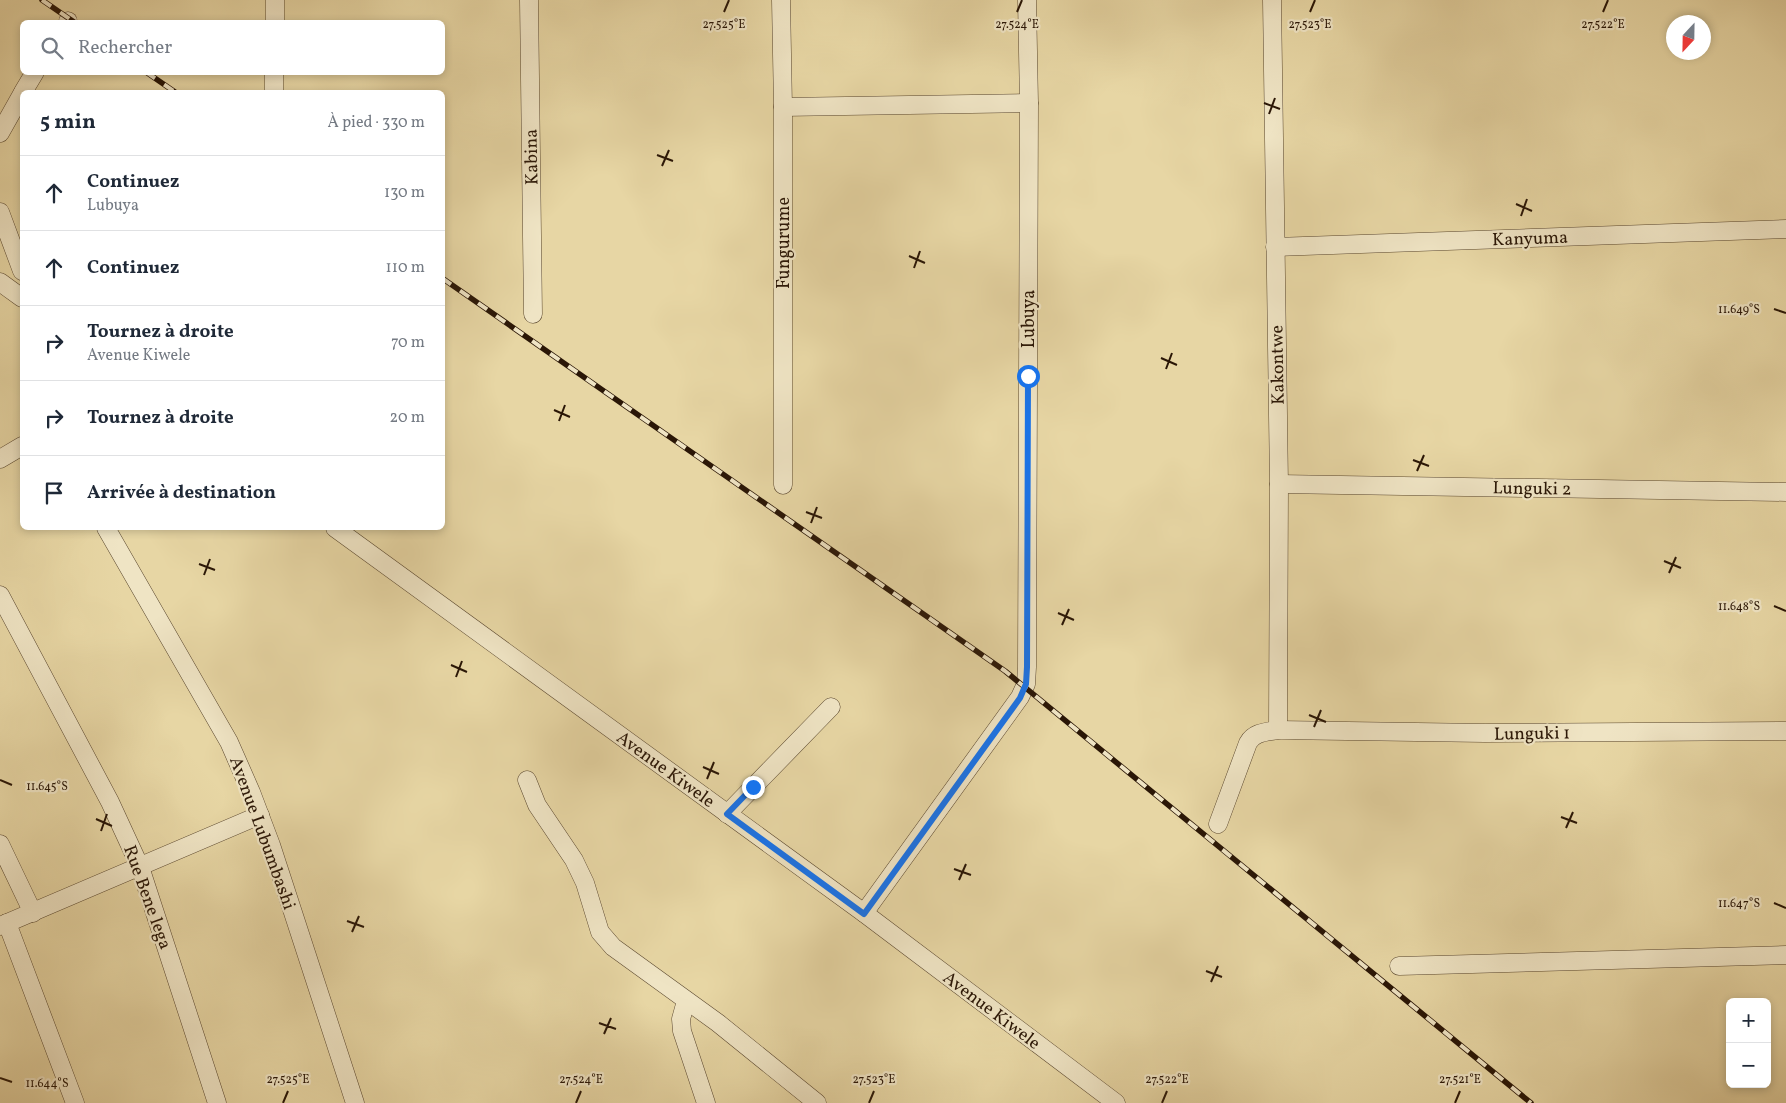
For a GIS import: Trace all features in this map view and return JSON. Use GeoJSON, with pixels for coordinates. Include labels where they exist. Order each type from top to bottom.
{"type":"FeatureCollection","features":[{"type":"Feature","properties":{"kind":"street"},"geometry":{"type":"LineString","coordinates":[[275,0],[275,20]]}},
{"type":"Feature","properties":{"kind":"street","name":"Kabina"},"geometry":{"type":"LineString","coordinates":[[529,0],[533,314]]}},
{"type":"Feature","properties":{"kind":"street","name":"Fungurume"},"geometry":{"type":"LineString","coordinates":[[781,0],[783,107],[783,485]]}},
{"type":"Feature","properties":{"kind":"street","name":"Lubuya"},"geometry":{"type":"LineString","coordinates":[[864,914],[1020,698],[1026,684],[1029,104],[1027,0]]}},
{"type":"Feature","properties":{"kind":"street","name":"Kakontwe"},"geometry":{"type":"LineString","coordinates":[[1272,0],[1279,484],[1278,730]]}},
{"type":"Feature","properties":{"kind":"street"},"geometry":{"type":"LineString","coordinates":[[25,90],[33,75]]}},
{"type":"Feature","properties":{"kind":"street"},"geometry":{"type":"LineString","coordinates":[[274,75],[274,90]]}},
{"type":"Feature","properties":{"kind":"street"},"geometry":{"type":"LineString","coordinates":[[0,133],[20,98]]}},
{"type":"Feature","properties":{"kind":"street"},"geometry":{"type":"LineString","coordinates":[[783,107],[1029,104]]}},
{"type":"Feature","properties":{"kind":"street"},"geometry":{"type":"LineString","coordinates":[[0,212],[20,266]]}},
{"type":"Feature","properties":{"kind":"street","name":"Kanyuma"},"geometry":{"type":"LineString","coordinates":[[1275,247],[1786,229]]}},
{"type":"Feature","properties":{"kind":"street"},"geometry":{"type":"LineString","coordinates":[[0,282],[20,297]]}},
{"type":"Feature","properties":{"kind":"street"},"geometry":{"type":"LineString","coordinates":[[0,459],[20,447]]}},
{"type":"Feature","properties":{"kind":"street","name":"Lunguki 2"},"geometry":{"type":"LineString","coordinates":[[1279,484],[1786,492]]}},
{"type":"Feature","properties":{"kind":"street","name":"Avenue Lubumbashi"},"geometry":{"type":"LineString","coordinates":[[107,530],[229,742],[252,792],[355,1103]]}},
{"type":"Feature","properties":{"kind":"street","name":"Avenue Kiwele"},"geometry":{"type":"LineString","coordinates":[[338,530],[864,914],[1116,1103]]}},
{"type":"Feature","properties":{"kind":"street","name":"Rue Bene lega"},"geometry":{"type":"LineString","coordinates":[[0,596],[110,802],[140,867],[217,1103]]}},
{"type":"Feature","properties":{"kind":"street"},"geometry":{"type":"LineString","coordinates":[[727,814],[831,707]]}},
{"type":"Feature","properties":{"kind":"street","name":"Lunguki 1"},"geometry":{"type":"LineString","coordinates":[[1218,824],[1250,739],[1261,733],[1278,730],[1485,733],[1786,730]]}},
{"type":"Feature","properties":{"kind":"street"},"geometry":{"type":"LineString","coordinates":[[527,780],[537,805],[574,860],[585,883],[600,932],[613,947],[718,1023],[817,1103]]}},
{"type":"Feature","properties":{"kind":"street"},"geometry":{"type":"LineString","coordinates":[[75,1103],[4,925],[260,816]]}},
{"type":"Feature","properties":{"kind":"street"},"geometry":{"type":"LineString","coordinates":[[0,844],[33,913]]}},
{"type":"Feature","properties":{"kind":"street"},"geometry":{"type":"LineString","coordinates":[[1399,966],[1786,955]]}},
{"type":"Feature","properties":{"kind":"street"},"geometry":{"type":"LineString","coordinates":[[686,1001],[681,1019],[682,1031],[706,1103]]}},
{"type":"Feature","properties":{"kind":"railway"},"geometry":{"type":"LineString","coordinates":[[42,0],[71,20]]}},
{"type":"Feature","properties":{"kind":"railway"},"geometry":{"type":"LineString","coordinates":[[150,75],[172,90]]}},
{"type":"Feature","properties":{"kind":"railway"},"geometry":{"type":"LineString","coordinates":[[445,280],[1005,671],[1531,1103]]}},
{"type":"Feature","properties":{"kind":"route"},"geometry":{"type":"LineString","coordinates":[[753,787],[727,814],[864,914],[1020,698],[1026,684],[1027,667],[1028,376]]}}]}
